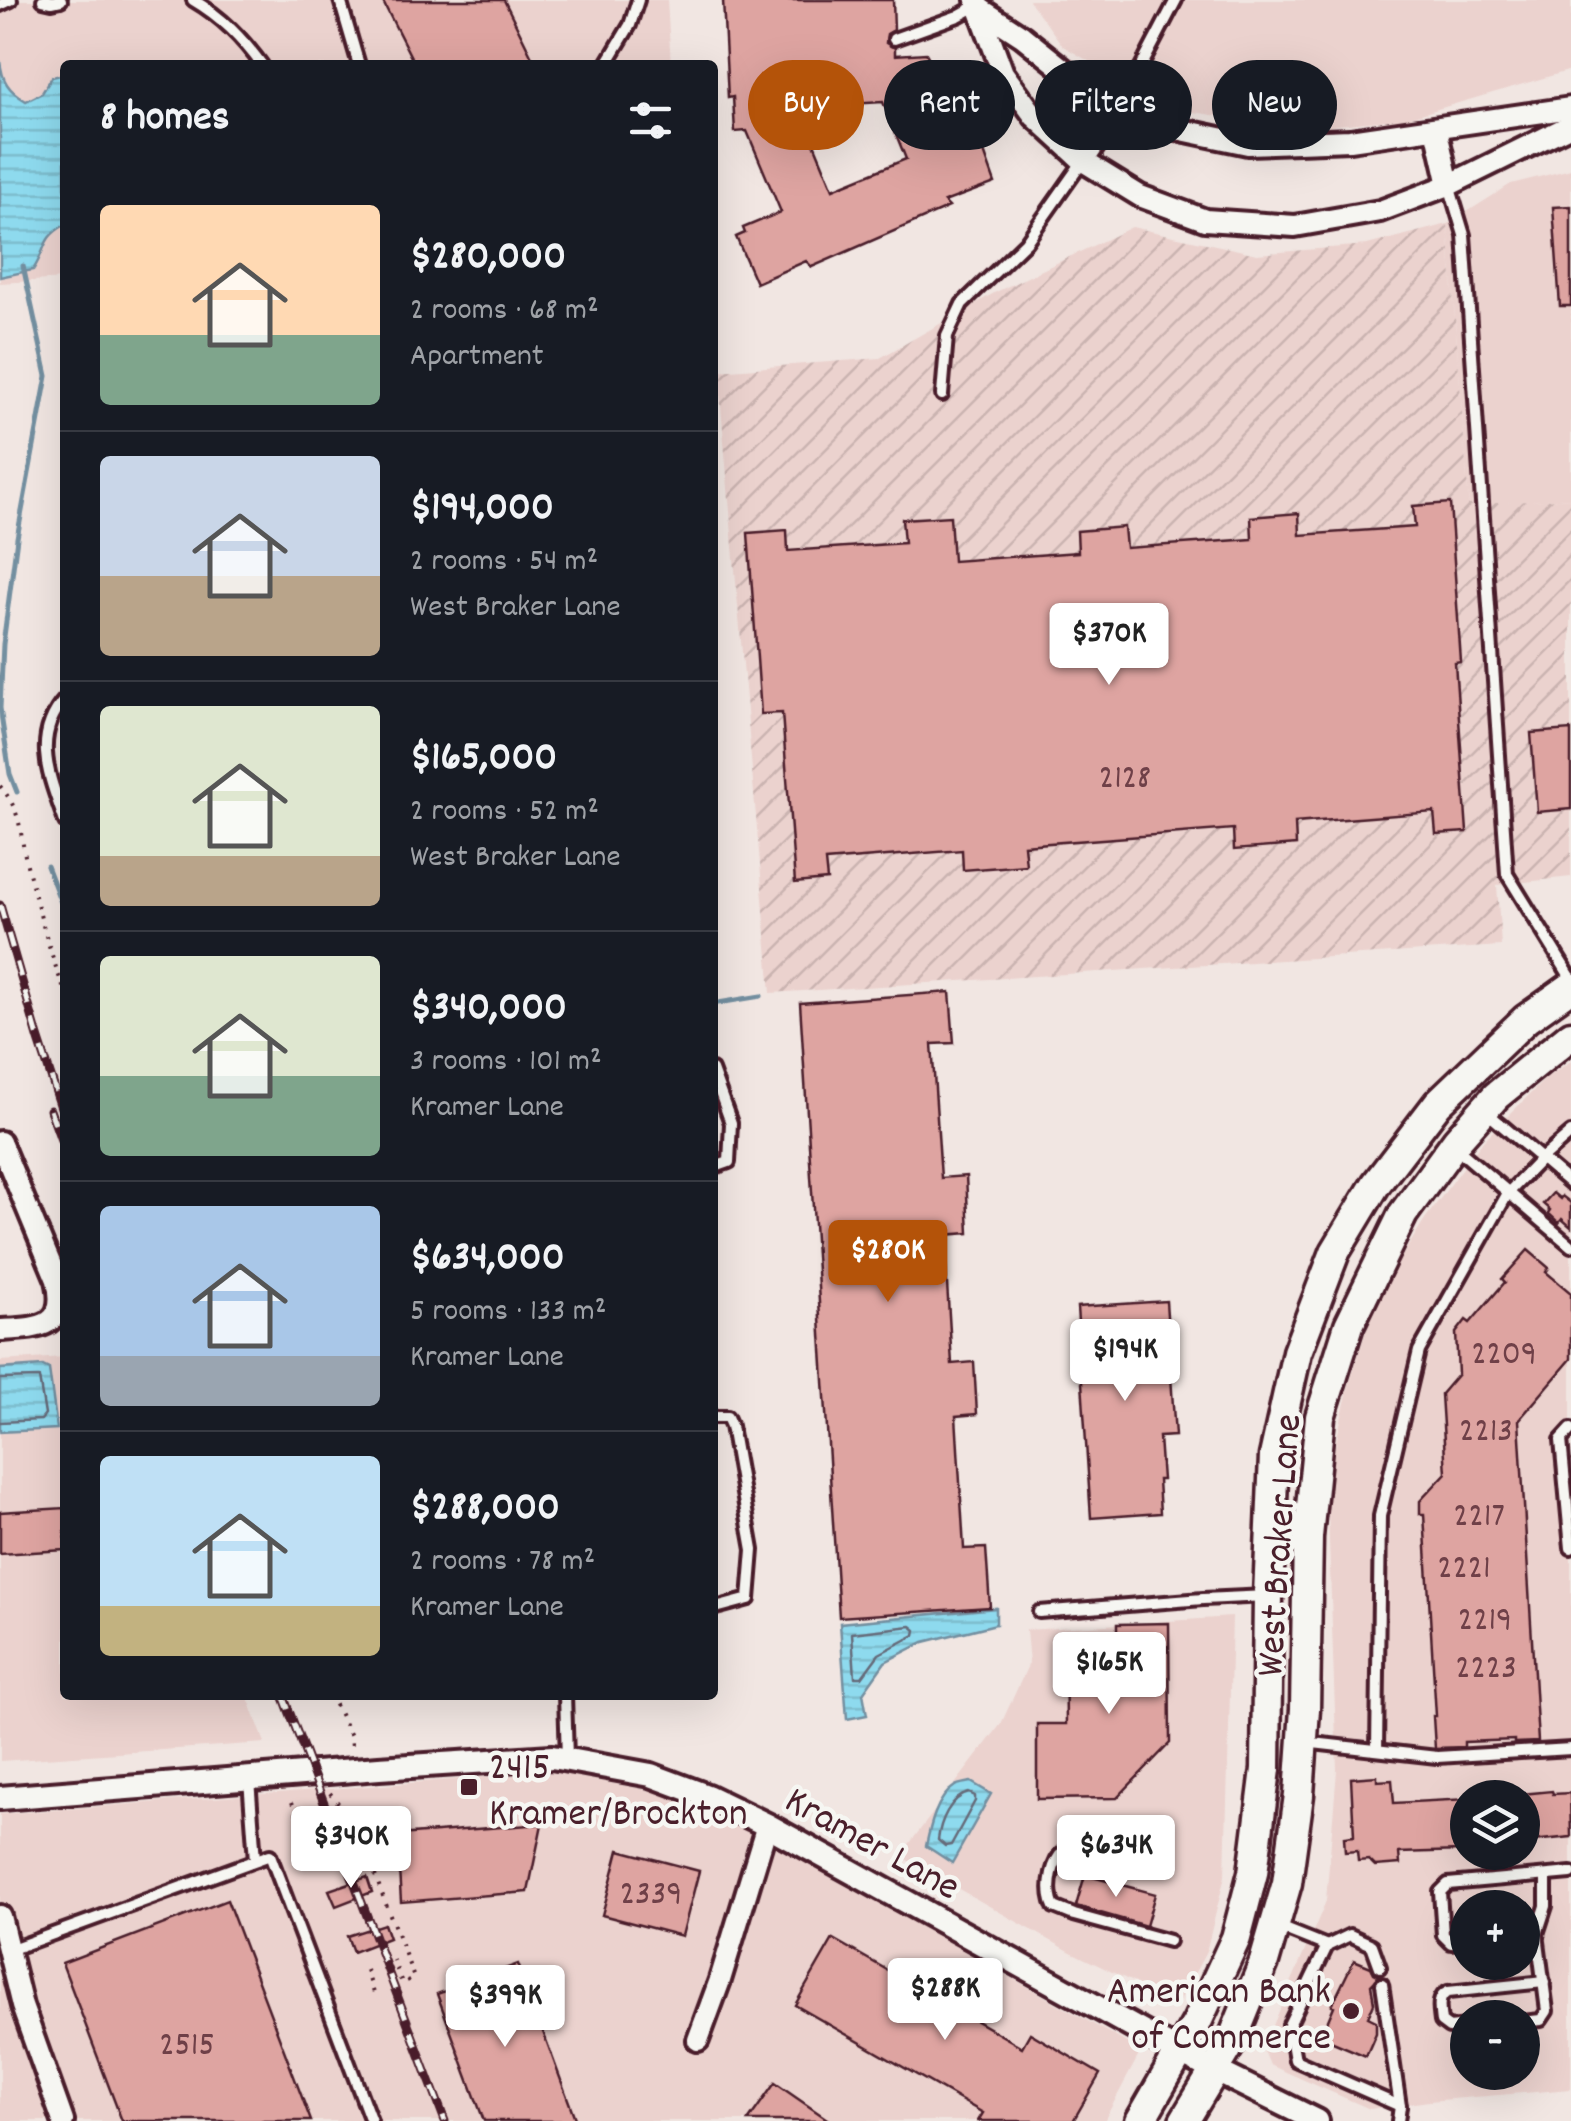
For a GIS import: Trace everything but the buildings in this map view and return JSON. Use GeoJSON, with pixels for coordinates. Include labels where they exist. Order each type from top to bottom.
{"type":"FeatureCollection","features":[{"type":"Feature","properties":{"kind":"main road","name":"West Braker Lane"},"geometry":{"type":"LineString","coordinates":[[1140,2121],[1180,2053],[1236,1938],[1253,1874],[1266,1769],[1274,1456],[1297,1352],[1334,1252],[1376,1184],[1452,1087],[1526,1019],[1571,986]]}},
{"type":"Feature","properties":{"kind":"main road","name":"West Braker Lane"},"geometry":{"type":"LineString","coordinates":[[1184,2121],[1232,2043],[1276,1926],[1293,1854],[1303,1742],[1308,1536],[1320,1417],[1350,1325],[1403,1214],[1453,1145],[1496,1096],[1571,1036]]}},
{"type":"Feature","properties":{"kind":"main road"},"geometry":{"type":"LineString","coordinates":[[1452,1087],[1484,1110]]}},
{"type":"Feature","properties":{"kind":"main road"},"geometry":{"type":"LineString","coordinates":[[1422,1122],[1453,1145]]}},
{"type":"Feature","properties":{"kind":"main road"},"geometry":{"type":"LineString","coordinates":[[1268,1596],[1307,1592]]}},
{"type":"Feature","properties":{"kind":"street"},"geometry":{"type":"LineString","coordinates":[[978,4],[1052,60]]}},
{"type":"Feature","properties":{"kind":"street"},"geometry":{"type":"LineString","coordinates":[[978,4],[1003,73],[1034,117],[1083,161],[1140,196],[1205,220],[1295,226],[1380,211],[1449,185],[1571,125]]}},
{"type":"Feature","properties":{"kind":"street"},"geometry":{"type":"LineString","coordinates":[[1192,132],[1248,144],[1350,140],[1571,108]]}},
{"type":"Feature","properties":{"kind":"street"},"geometry":{"type":"LineString","coordinates":[[1436,128],[1449,185]]}},
{"type":"Feature","properties":{"kind":"street"},"geometry":{"type":"LineString","coordinates":[[1083,161],[1091,150]]}},
{"type":"Feature","properties":{"kind":"street"},"geometry":{"type":"LineString","coordinates":[[0,1142],[57,1280],[60,1296]]}},
{"type":"Feature","properties":{"kind":"street"},"geometry":{"type":"LineString","coordinates":[[0,1330],[45,1324],[58,1313],[60,1306]]}},
{"type":"Feature","properties":{"kind":"street","name":"Kramer Lane"},"geometry":{"type":"LineString","coordinates":[[0,1798],[531,1758],[567,1758],[651,1775],[767,1825],[1180,2053],[1317,2121]]}},
{"type":"Feature","properties":{"kind":"street"},"geometry":{"type":"LineString","coordinates":[[698,2040],[767,1825]]}},
{"type":"Feature","properties":{"kind":"street"},"geometry":{"type":"LineString","coordinates":[[0,1916],[22,2006],[64,2121]]}},
{"type":"Feature","properties":{"kind":"lane"},"geometry":{"type":"LineString","coordinates":[[0,6],[11,0]]}},
{"type":"Feature","properties":{"kind":"lane"},"geometry":{"type":"LineString","coordinates":[[42,0],[61,0]]}},
{"type":"Feature","properties":{"kind":"lane"},"geometry":{"type":"LineString","coordinates":[[193,0],[238,33],[258,60]]}},
{"type":"Feature","properties":{"kind":"lane"},"geometry":{"type":"LineString","coordinates":[[340,0],[357,60]]}},
{"type":"Feature","properties":{"kind":"lane"},"geometry":{"type":"LineString","coordinates":[[609,60],[630,25],[638,0]]}},
{"type":"Feature","properties":{"kind":"lane"},"geometry":{"type":"LineString","coordinates":[[1145,60],[1176,0]]}},
{"type":"Feature","properties":{"kind":"lane"},"geometry":{"type":"LineString","coordinates":[[894,39],[958,16],[978,4]]}},
{"type":"Feature","properties":{"kind":"lane"},"geometry":{"type":"LineString","coordinates":[[942,395],[947,336],[962,304],[1026,242],[1083,161]]}},
{"type":"Feature","properties":{"kind":"lane"},"geometry":{"type":"LineString","coordinates":[[1449,185],[1464,235],[1507,874],[1571,978]]}},
{"type":"Feature","properties":{"kind":"lane"},"geometry":{"type":"LineString","coordinates":[[60,707],[47,728],[46,768],[60,808]]}},
{"type":"Feature","properties":{"kind":"lane"},"geometry":{"type":"LineString","coordinates":[[718,1086],[731,1122],[729,1162],[718,1166]]}},
{"type":"Feature","properties":{"kind":"lane"},"geometry":{"type":"LineString","coordinates":[[1484,1110],[1571,1184]]}},
{"type":"Feature","properties":{"kind":"lane"},"geometry":{"type":"LineString","coordinates":[[1378,1750],[1380,1516],[1420,1351],[1508,1192],[1571,1133]]}},
{"type":"Feature","properties":{"kind":"lane"},"geometry":{"type":"LineString","coordinates":[[1453,1145],[1571,1246]]}},
{"type":"Feature","properties":{"kind":"lane"},"geometry":{"type":"LineString","coordinates":[[718,1416],[727,1417],[731,1426],[753,1550],[749,1599],[718,1607]]}},
{"type":"Feature","properties":{"kind":"lane"},"geometry":{"type":"LineString","coordinates":[[1571,1429],[1562,1440],[1571,1548]]}},
{"type":"Feature","properties":{"kind":"lane"},"geometry":{"type":"LineString","coordinates":[[1039,1612],[1268,1596]]}},
{"type":"Feature","properties":{"kind":"lane"},"geometry":{"type":"LineString","coordinates":[[565,1700],[567,1758]]}},
{"type":"Feature","properties":{"kind":"lane"},"geometry":{"type":"LineString","coordinates":[[1303,1742],[1437,1757],[1571,1748]]}},
{"type":"Feature","properties":{"kind":"lane"},"geometry":{"type":"LineString","coordinates":[[249,1778],[255,1860]]}},
{"type":"Feature","properties":{"kind":"lane"},"geometry":{"type":"LineString","coordinates":[[1074,1843],[1060,1856],[1050,1883],[1054,1908],[1169,1941]]}},
{"type":"Feature","properties":{"kind":"lane"},"geometry":{"type":"LineString","coordinates":[[9,1950],[270,1854],[370,2121]]}},
{"type":"Feature","properties":{"kind":"lane"},"geometry":{"type":"LineString","coordinates":[[1450,1941],[1443,1936],[1440,1892],[1448,1884],[1571,1873]]}},
{"type":"Feature","properties":{"kind":"lane"},"geometry":{"type":"LineString","coordinates":[[1540,1925],[1546,1906],[1546,1876]]}},
{"type":"Feature","properties":{"kind":"lane"},"geometry":{"type":"LineString","coordinates":[[1276,1926],[1327,1946]]}},
{"type":"Feature","properties":{"kind":"lane"},"geometry":{"type":"LineString","coordinates":[[1380,1967],[1372,1945],[1350,1935],[1327,1946],[1289,2025],[1294,2060],[1400,2106]]}},
{"type":"Feature","properties":{"kind":"lane"},"geometry":{"type":"LineString","coordinates":[[1540,1955],[1547,2011],[1540,2020]]}},
{"type":"Feature","properties":{"kind":"lane"},"geometry":{"type":"LineString","coordinates":[[1450,2027],[1444,2027],[1441,2022],[1442,1994],[1544,1982]]}},
{"type":"Feature","properties":{"kind":"lane"},"geometry":{"type":"LineString","coordinates":[[1382,1984],[1400,2106],[1398,2121]]}},
{"type":"Feature","properties":{"kind":"path"},"geometry":{"type":"LineString","coordinates":[[0,786],[18,812],[26,860],[60,979]]}},
{"type":"Feature","properties":{"kind":"path"},"geometry":{"type":"LineString","coordinates":[[333,1700],[352,1736],[352,1747]]}},
{"type":"Feature","properties":{"kind":"path"},"geometry":{"type":"LineString","coordinates":[[330,1793],[358,1830],[414,1978],[411,1980]]}},
{"type":"Feature","properties":{"kind":"path"},"geometry":{"type":"LineString","coordinates":[[292,1802],[310,1848],[317,1845],[326,1870]]}},
{"type":"Feature","properties":{"kind":"path"},"geometry":{"type":"LineString","coordinates":[[356,1858],[346,1834],[358,1830]]}},
{"type":"Feature","properties":{"kind":"path"},"geometry":{"type":"LineString","coordinates":[[394,1960],[402,1982],[411,1980]]}},
{"type":"Feature","properties":{"kind":"path"},"geometry":{"type":"LineString","coordinates":[[366,1970],[374,1993]]}},
{"type":"Feature","properties":{"kind":"path"},"geometry":{"type":"LineString","coordinates":[[411,1980],[414,1987]]}},
{"type":"Feature","properties":{"kind":"shaded area"},"geometry":{"type":"Polygon","coordinates":[[[0,0],[667,0],[671,60],[60,60],[60,279],[0,283],[0,0]]]}},
{"type":"Feature","properties":{"kind":"shaded area"},"geometry":{"type":"Polygon","coordinates":[[[1029,0],[1571,0],[1571,70],[1407,118],[1337,125],[1337,60],[1212,60],[1212,115],[1192,112],[1192,60],[1087,60],[1063,46],[1029,0]]]}},
{"type":"Feature","properties":{"kind":"shaded area"},"geometry":{"type":"Polygon","coordinates":[[[1571,169],[1571,498],[1469,506],[1448,224],[1511,184],[1571,169]]]}},
{"type":"Feature","properties":{"kind":"shaded area"},"geometry":{"type":"Polygon","coordinates":[[[1448,224],[1469,505],[1571,498],[1571,877],[1497,885],[1501,946],[771,993],[718,371],[880,358],[996,292],[1132,227],[1257,254],[1367,245],[1448,224]]]}},
{"type":"Feature","properties":{"kind":"shaded area"},"geometry":{"type":"Polygon","coordinates":[[[1571,1061],[1571,2089],[1370,2109],[1270,2065],[1263,2049],[1326,1901],[1337,1770],[1327,1482],[1349,1385],[1376,1298],[1425,1219],[1483,1141],[1546,1078],[1571,1061]]]}},
{"type":"Feature","properties":{"kind":"shaded area"},"geometry":{"type":"Polygon","coordinates":[[[60,1357],[60,1700],[249,1700],[265,1743],[0,1761],[0,1361],[60,1357]]]}},
{"type":"Feature","properties":{"kind":"shaded area"},"geometry":{"type":"Polygon","coordinates":[[[1232,1617],[1225,1876],[1206,1952],[1178,2004],[1071,1952],[900,1856],[1001,1724],[1029,1663],[1026,1630],[1232,1617]]]}},
{"type":"Feature","properties":{"kind":"shaded area"},"geometry":{"type":"Polygon","coordinates":[[[553,1772],[669,1794],[782,1848],[1141,2051],[1104,2121],[0,2121],[0,1814],[553,1772]]]}},
{"type":"Feature","properties":{"kind":"water"},"geometry":{"type":"Polygon","coordinates":[[[0,60],[7,84],[26,101],[42,93],[52,77],[60,75],[60,228],[48,239],[33,270],[0,277],[0,60]]]}},
{"type":"Feature","properties":{"kind":"water"},"geometry":{"type":"Polygon","coordinates":[[[0,1369],[49,1369],[57,1429],[0,1432],[0,1369]]]}},
{"type":"Feature","properties":{"kind":"water"},"geometry":{"type":"Polygon","coordinates":[[[996,1608],[996,1624],[924,1642],[885,1662],[863,1693],[867,1715],[847,1719],[840,1623],[996,1608]]]}},
{"type":"Feature","properties":{"kind":"water"},"geometry":{"type":"Polygon","coordinates":[[[971,1782],[991,1794],[952,1863],[926,1846],[943,1798],[955,1786],[971,1782]]]}},
{"type":"Feature","properties":{"kind":"waterway"},"geometry":{"type":"LineString","coordinates":[[17,792],[10,774],[0,708],[3,644],[17,538],[47,376],[23,266]]}},
{"type":"Feature","properties":{"kind":"waterway"},"geometry":{"type":"LineString","coordinates":[[47,866],[60,900]]}},
{"type":"Feature","properties":{"kind":"waterway"},"geometry":{"type":"LineString","coordinates":[[718,1003],[761,996]]}},
{"type":"Feature","properties":{"kind":"railway"},"geometry":{"type":"LineString","coordinates":[[0,905],[60,1105]]}},
{"type":"Feature","properties":{"kind":"railway"},"geometry":{"type":"LineString","coordinates":[[50,1110],[60,1137]]}},
{"type":"Feature","properties":{"kind":"railway"},"geometry":{"type":"LineString","coordinates":[[285,1700],[445,2121]]}},
{"type":"Feature","properties":{"kind":"place","name":"2415 Kramer/Brockton"},"geometry":{"type":"Point","coordinates":[469,1787]}},
{"type":"Feature","properties":{"kind":"place","name":"American Bank of Commerce"},"geometry":{"type":"Point","coordinates":[1351,2011]}}]}
